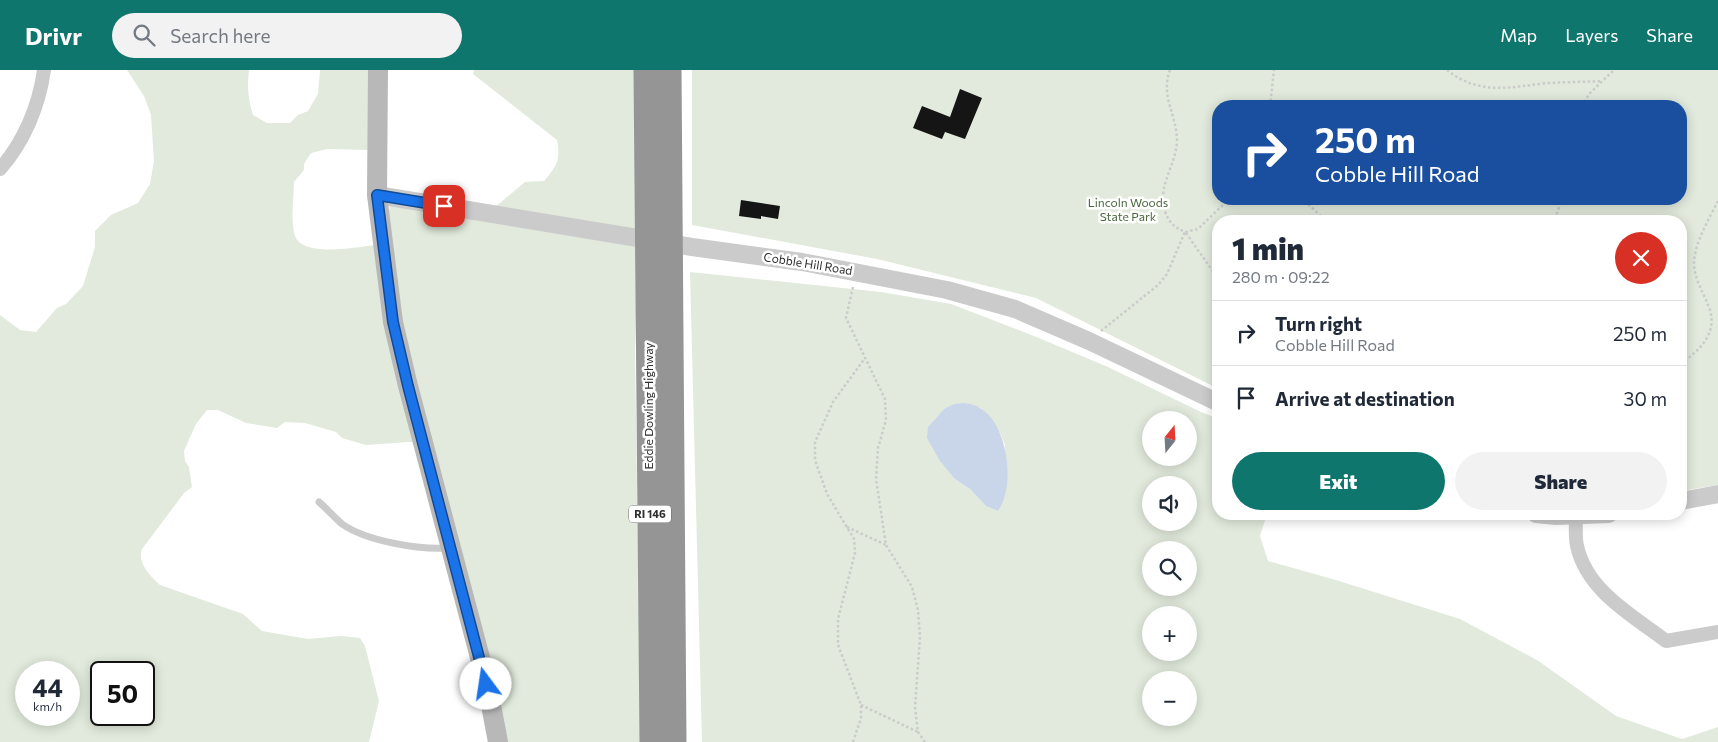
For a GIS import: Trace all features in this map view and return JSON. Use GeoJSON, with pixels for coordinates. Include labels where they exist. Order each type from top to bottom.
{"type":"FeatureCollection","features":[{"type":"Feature","properties":{"kind":"highway","name":"Eddie Dowling Highway"},"geometry":{"type":"LineString","coordinates":[[646,70],[647,199],[660,287],[674,742]]}},
{"type":"Feature","properties":{"kind":"highway","name":"Eddie Dowling Highway"},"geometry":{"type":"LineString","coordinates":[[652,742],[660,287],[671,206],[669,70]]}},
{"type":"Feature","properties":{"kind":"main road"},"geometry":{"type":"LineString","coordinates":[[378,70],[377,195],[393,322],[486,684],[498,742]]}},
{"type":"Feature","properties":{"kind":"street"},"geometry":{"type":"LineString","coordinates":[[0,170],[13,153],[35,109],[44,70]]}},
{"type":"Feature","properties":{"kind":"street","name":"Cobble Hill Road"},"geometry":{"type":"LineString","coordinates":[[377,195],[692,247],[857,271],[984,299],[1015,309],[1089,341],[1212,400]]}},
{"type":"Feature","properties":{"kind":"street"},"geometry":{"type":"LineString","coordinates":[[1687,501],[1718,494]]}},
{"type":"Feature","properties":{"kind":"street"},"geometry":{"type":"LineString","coordinates":[[1576,520],[1576,545],[1585,571],[1602,592],[1666,641],[1718,632]]}},
{"type":"Feature","properties":{"kind":"lane"},"geometry":{"type":"LineString","coordinates":[[319,502],[343,524],[368,536],[433,549],[451,548]]}},
{"type":"Feature","properties":{"kind":"path"},"geometry":{"type":"LineString","coordinates":[[1170,70],[1166,89],[1177,141],[1176,152],[1163,187],[1162,203],[1169,221],[1185,232],[1212,270]]}},
{"type":"Feature","properties":{"kind":"path"},"geometry":{"type":"LineString","coordinates":[[1271,100],[1274,70]]}},
{"type":"Feature","properties":{"kind":"path"},"geometry":{"type":"LineString","coordinates":[[1447,70],[1461,79],[1486,87],[1501,89],[1549,83],[1602,81]]}},
{"type":"Feature","properties":{"kind":"path"},"geometry":{"type":"LineString","coordinates":[[1585,100],[1614,70]]}},
{"type":"Feature","properties":{"kind":"path"},"geometry":{"type":"LineString","coordinates":[[1687,359],[1699,350],[1712,329],[1710,310],[1697,284],[1694,265],[1704,232],[1718,201]]}},
{"type":"Feature","properties":{"kind":"path"},"geometry":{"type":"LineString","coordinates":[[1212,215],[1223,205]]}},
{"type":"Feature","properties":{"kind":"path"},"geometry":{"type":"LineString","coordinates":[[1309,205],[1320,215]]}},
{"type":"Feature","properties":{"kind":"path"},"geometry":{"type":"LineString","coordinates":[[1185,232],[1198,229],[1212,215]]}},
{"type":"Feature","properties":{"kind":"path"},"geometry":{"type":"LineString","coordinates":[[1089,341],[1158,285],[1167,274],[1185,232]]}},
{"type":"Feature","properties":{"kind":"path"},"geometry":{"type":"LineString","coordinates":[[857,271],[846,318],[885,399],[886,420],[878,448],[876,479],[886,545],[912,587],[918,610],[920,637],[915,707],[918,732],[925,742]]}},
{"type":"Feature","properties":{"kind":"path"},"geometry":{"type":"LineString","coordinates":[[852,742],[861,718],[861,705],[838,645],[838,619],[855,553],[854,539],[827,494],[815,460],[815,442],[833,402],[865,358]]}},
{"type":"Feature","properties":{"kind":"path"},"geometry":{"type":"LineString","coordinates":[[847,527],[886,545]]}},
{"type":"Feature","properties":{"kind":"path"},"geometry":{"type":"LineString","coordinates":[[861,705],[918,732]]}},
{"type":"Feature","properties":{"kind":"green space"},"geometry":{"type":"Polygon","coordinates":[[[127,70],[249,70],[248,93],[253,115],[267,123],[290,123],[298,115],[308,111],[318,94],[320,70],[373,70],[370,150],[327,149],[311,153],[304,164],[304,170],[294,182],[292,216],[295,236],[300,243],[321,249],[348,248],[382,244],[391,201],[487,211],[500,203],[525,182],[544,181],[555,167],[558,158],[557,140],[473,74],[474,70],[646,70],[635,351],[641,742],[499,742],[423,441],[366,445],[342,438],[336,432],[305,423],[285,422],[277,428],[246,423],[218,410],[207,410],[196,424],[184,451],[192,487],[184,493],[142,549],[141,559],[143,564],[160,585],[243,614],[262,631],[308,639],[341,636],[360,638],[365,646],[379,701],[369,742],[0,742],[0,315],[20,330],[36,332],[57,308],[66,304],[83,286],[95,247],[95,231],[111,215],[138,203],[150,184],[154,161],[151,115],[144,96],[127,70]]]}},
{"type":"Feature","properties":{"kind":"green space","name":"Lincoln Woods State Park"},"geometry":{"type":"Polygon","coordinates":[[[692,70],[1718,70],[1718,485],[1687,490],[1687,215],[1212,215],[1212,386],[1036,298],[877,259],[692,225],[692,70]]]}},
{"type":"Feature","properties":{"kind":"green space"},"geometry":{"type":"Polygon","coordinates":[[[690,272],[881,292],[951,304],[1108,367],[1212,416],[1212,520],[1265,520],[1260,536],[1268,561],[1460,619],[1537,660],[1616,716],[1682,739],[1718,727],[1718,742],[702,742],[690,272]],[[966,403],[944,409],[928,427],[955,479],[970,489],[986,506],[998,511],[1004,498],[1006,481],[1005,445],[1000,433],[981,408],[966,403]]]}},
{"type":"Feature","properties":{"kind":"water"},"geometry":{"type":"Polygon","coordinates":[[[965,403],[978,407],[990,416],[1003,441],[1008,472],[1007,487],[1004,500],[998,511],[986,506],[970,489],[955,479],[940,461],[927,438],[928,427],[944,409],[954,404],[965,403]]]}},
{"type":"Feature","properties":{"kind":"building"},"geometry":{"type":"Polygon","coordinates":[[[960,89],[982,98],[965,139],[945,132],[942,139],[913,128],[922,106],[950,117],[960,89]]]}},
{"type":"Feature","properties":{"kind":"building"},"geometry":{"type":"Polygon","coordinates":[[[741,200],[780,206],[778,219],[761,216],[761,219],[739,216],[741,200]]]}},
{"type":"Feature","properties":{"kind":"route"},"geometry":{"type":"LineString","coordinates":[[444,206],[377,195],[380,231],[393,322],[486,684]]}}]}
